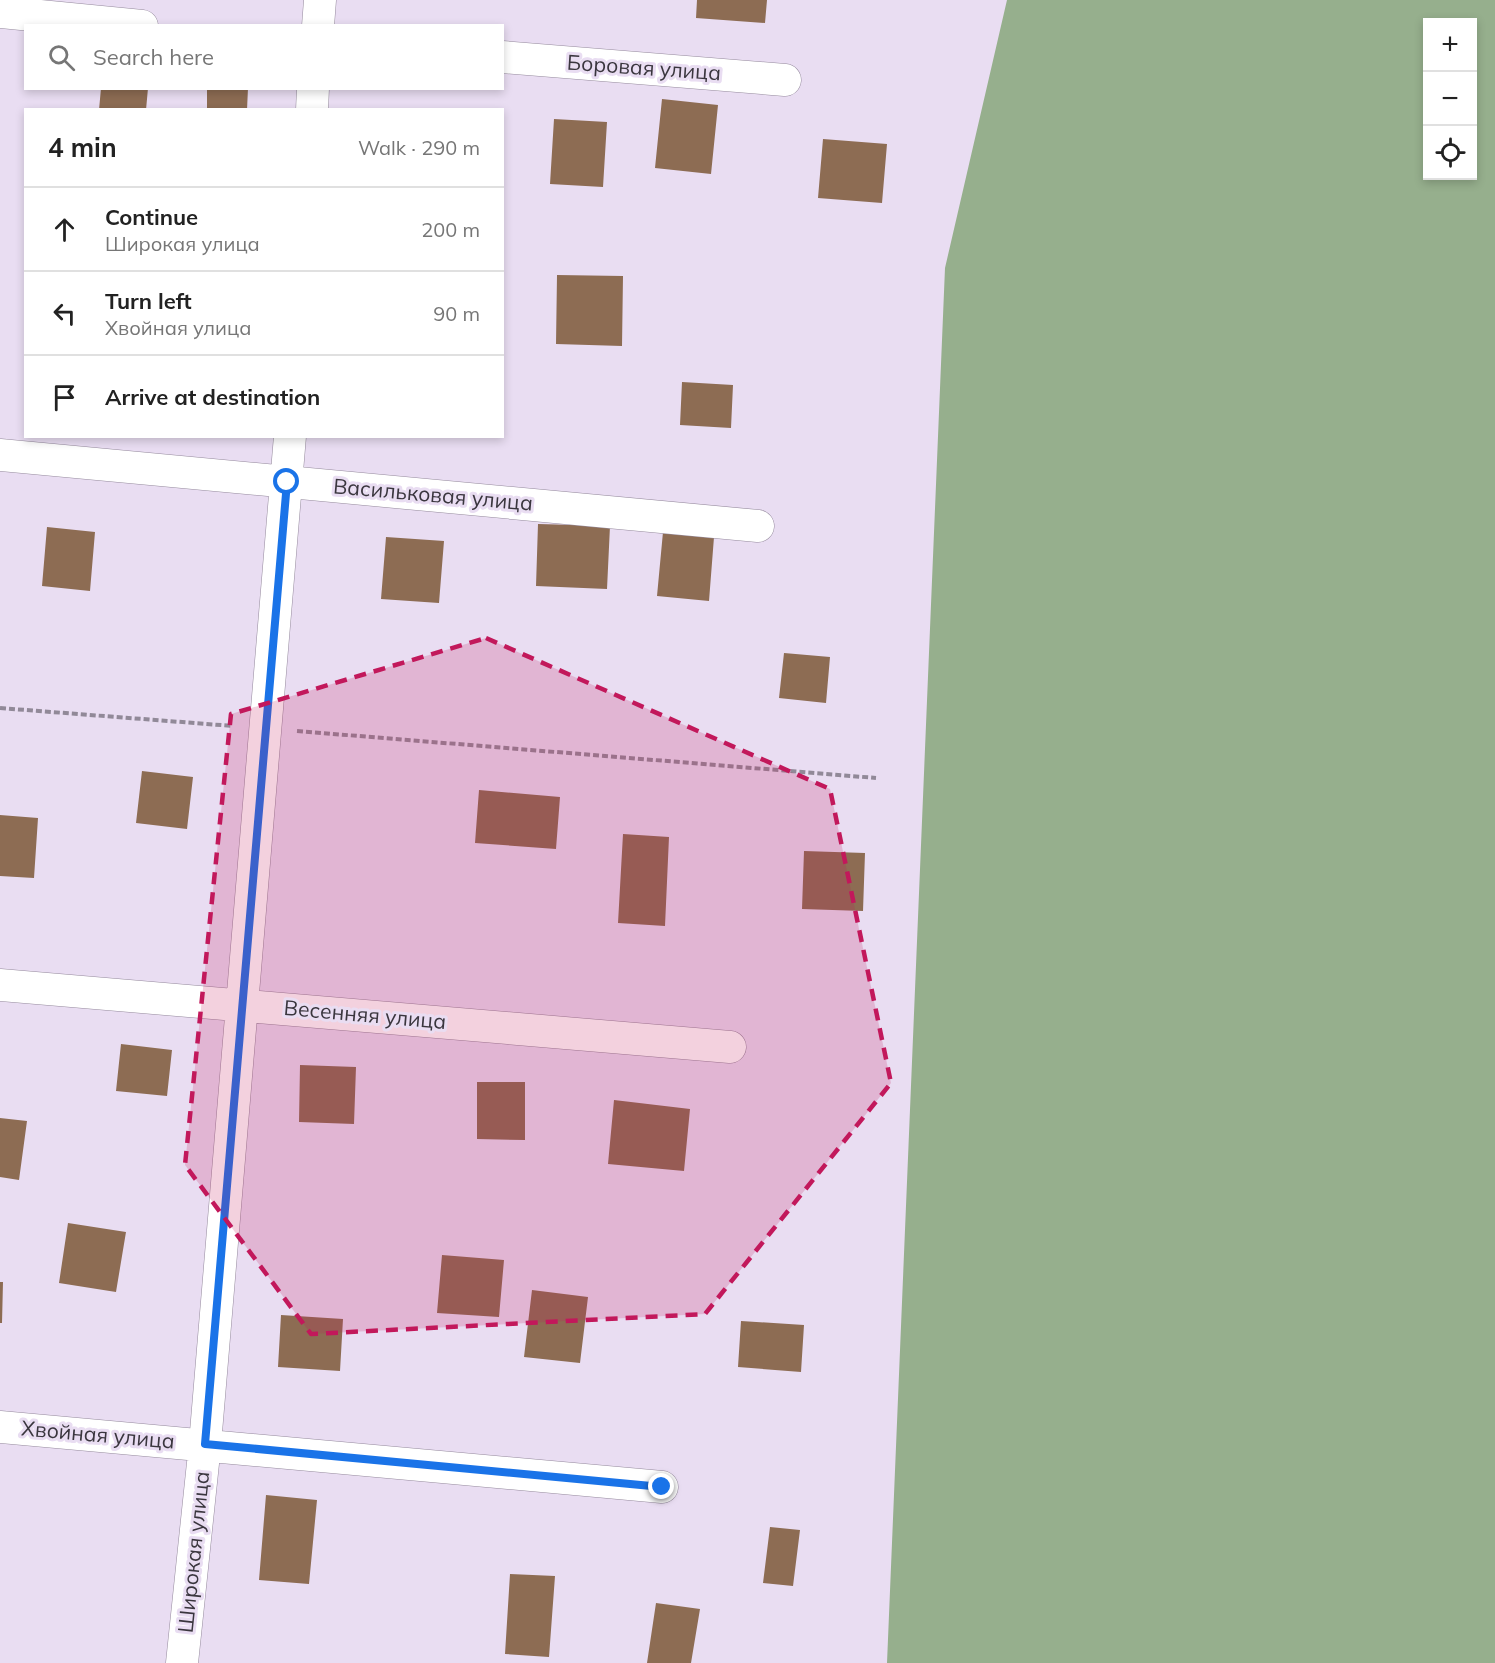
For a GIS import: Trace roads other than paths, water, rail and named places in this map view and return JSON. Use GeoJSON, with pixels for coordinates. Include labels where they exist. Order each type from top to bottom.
{"type":"FeatureCollection","features":[{"type":"Feature","properties":{"kind":"street"},"geometry":{"type":"LineString","coordinates":[[318,24],[320,0]]}},
{"type":"Feature","properties":{"kind":"street"},"geometry":{"type":"LineString","coordinates":[[0,12],[122,24]]}},
{"type":"Feature","properties":{"kind":"street","name":"Боровая улица"},"geometry":{"type":"LineString","coordinates":[[504,57],[786,80]]}},
{"type":"Feature","properties":{"kind":"street"},"geometry":{"type":"LineString","coordinates":[[312,108],[314,90]]}},
{"type":"Feature","properties":{"kind":"street","name":"Широкая улица"},"geometry":{"type":"LineString","coordinates":[[182,1663],[205,1444],[290,438]]}},
{"type":"Feature","properties":{"kind":"street","name":"Васильковая улица"},"geometry":{"type":"LineString","coordinates":[[0,455],[758,526]]}},
{"type":"Feature","properties":{"kind":"street","name":"Весенняя улица"},"geometry":{"type":"LineString","coordinates":[[0,985],[730,1047]]}},
{"type":"Feature","properties":{"kind":"street","name":"Хвойная улица"},"geometry":{"type":"LineString","coordinates":[[0,1427],[662,1487]]}}]}
